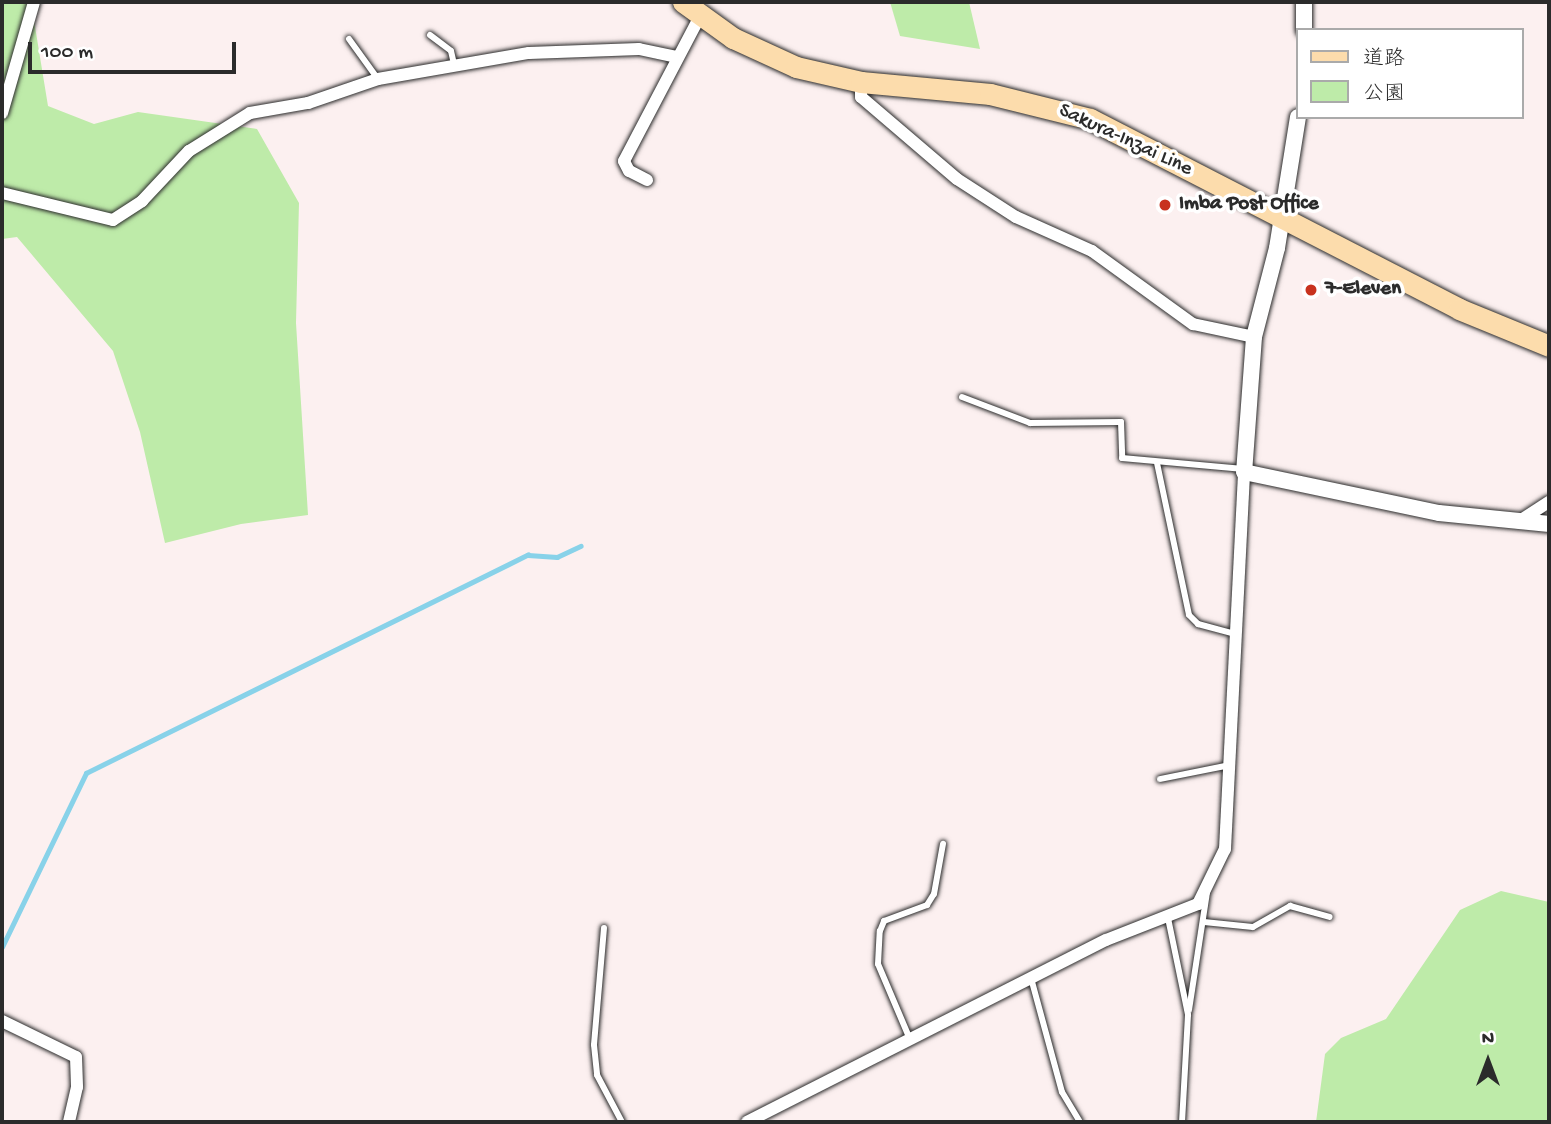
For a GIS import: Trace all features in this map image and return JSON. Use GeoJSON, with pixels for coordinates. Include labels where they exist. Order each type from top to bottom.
{"type":"FeatureCollection","features":[{"type":"Feature","properties":{"kind":"main road","name":"Sakura-Inzai Line"},"geometry":{"type":"LineString","coordinates":[[683,2],[699,16],[764,55],[861,82],[990,94],[1051,106],[1090,119],[1459,309],[1549,346]]}},
{"type":"Feature","properties":{"kind":"street"},"geometry":{"type":"LineString","coordinates":[[2,113],[34,2]]}},
{"type":"Feature","properties":{"kind":"street"},"geometry":{"type":"LineString","coordinates":[[1304,2],[1304,28]]}},
{"type":"Feature","properties":{"kind":"street"},"geometry":{"type":"LineString","coordinates":[[647,180],[629,171],[624,161],[699,16]]}},
{"type":"Feature","properties":{"kind":"street"},"geometry":{"type":"LineString","coordinates":[[2,193],[113,220],[142,201],[189,151],[234,121],[378,79],[455,68],[529,53],[639,48],[676,57]]}},
{"type":"Feature","properties":{"kind":"street"},"geometry":{"type":"LineString","coordinates":[[861,82],[861,97],[977,192],[1016,217],[1092,251],[1193,324],[1254,337]]}},
{"type":"Feature","properties":{"kind":"street"},"geometry":{"type":"LineString","coordinates":[[747,1122],[909,1037],[1114,937],[1187,911],[1208,891],[1225,849],[1244,470],[1254,337],[1277,248],[1280,215],[1298,119]]}},
{"type":"Feature","properties":{"kind":"street"},"geometry":{"type":"LineString","coordinates":[[1244,470],[1438,513],[1549,524]]}},
{"type":"Feature","properties":{"kind":"street"},"geometry":{"type":"LineString","coordinates":[[1518,523],[1549,502]]}},
{"type":"Feature","properties":{"kind":"street"},"geometry":{"type":"LineString","coordinates":[[2,1021],[76,1056],[77,1087],[69,1122]]}},
{"type":"Feature","properties":{"kind":"lane"},"geometry":{"type":"LineString","coordinates":[[430,35],[451,51],[455,68]]}},
{"type":"Feature","properties":{"kind":"lane"},"geometry":{"type":"LineString","coordinates":[[349,39],[378,79]]}},
{"type":"Feature","properties":{"kind":"lane"},"geometry":{"type":"LineString","coordinates":[[962,397],[1030,424],[1121,422],[1122,458],[1244,470]]}},
{"type":"Feature","properties":{"kind":"lane"},"geometry":{"type":"LineString","coordinates":[[1157,463],[1189,615],[1198,624],[1235,634]]}},
{"type":"Feature","properties":{"kind":"lane"},"geometry":{"type":"LineString","coordinates":[[1160,779],[1230,765]]}},
{"type":"Feature","properties":{"kind":"lane"},"geometry":{"type":"LineString","coordinates":[[909,1037],[878,964],[880,931],[884,921],[927,905],[934,894],[943,844]]}},
{"type":"Feature","properties":{"kind":"lane"},"geometry":{"type":"LineString","coordinates":[[1182,1122],[1188,1015],[1208,891]]}},
{"type":"Feature","properties":{"kind":"lane"},"geometry":{"type":"LineString","coordinates":[[1205,922],[1253,927],[1290,906],[1329,917]]}},
{"type":"Feature","properties":{"kind":"lane"},"geometry":{"type":"LineString","coordinates":[[1168,918],[1188,1015]]}},
{"type":"Feature","properties":{"kind":"lane"},"geometry":{"type":"LineString","coordinates":[[604,928],[594,1045],[597,1075],[622,1122]]}},
{"type":"Feature","properties":{"kind":"lane"},"geometry":{"type":"LineString","coordinates":[[1031,978],[1062,1092],[1080,1122]]}},
{"type":"Feature","properties":{"kind":"green space"},"geometry":{"type":"Polygon","coordinates":[[[2,2],[31,2],[48,106],[94,124],[138,112],[257,129],[299,203],[296,323],[308,515],[241,524],[165,543],[140,432],[113,351],[17,237],[2,239],[2,2]]]}},
{"type":"Feature","properties":{"kind":"green space"},"geometry":{"type":"Polygon","coordinates":[[[890,2],[969,2],[980,49],[900,36],[890,2]]]}},
{"type":"Feature","properties":{"kind":"green space"},"geometry":{"type":"Polygon","coordinates":[[[1501,891],[1549,902],[1549,1122],[1316,1122],[1325,1054],[1341,1038],[1386,1019],[1460,910],[1501,891]]]}},
{"type":"Feature","properties":{"kind":"waterway"},"geometry":{"type":"LineString","coordinates":[[2,947],[86,773],[528,555],[557,557],[581,546]]}},
{"type":"Feature","properties":{"kind":"place","name":"Imba Post Office"},"geometry":{"type":"Point","coordinates":[1165,205]}},
{"type":"Feature","properties":{"kind":"place","name":"7-Eleven"},"geometry":{"type":"Point","coordinates":[1311,290]}}]}
